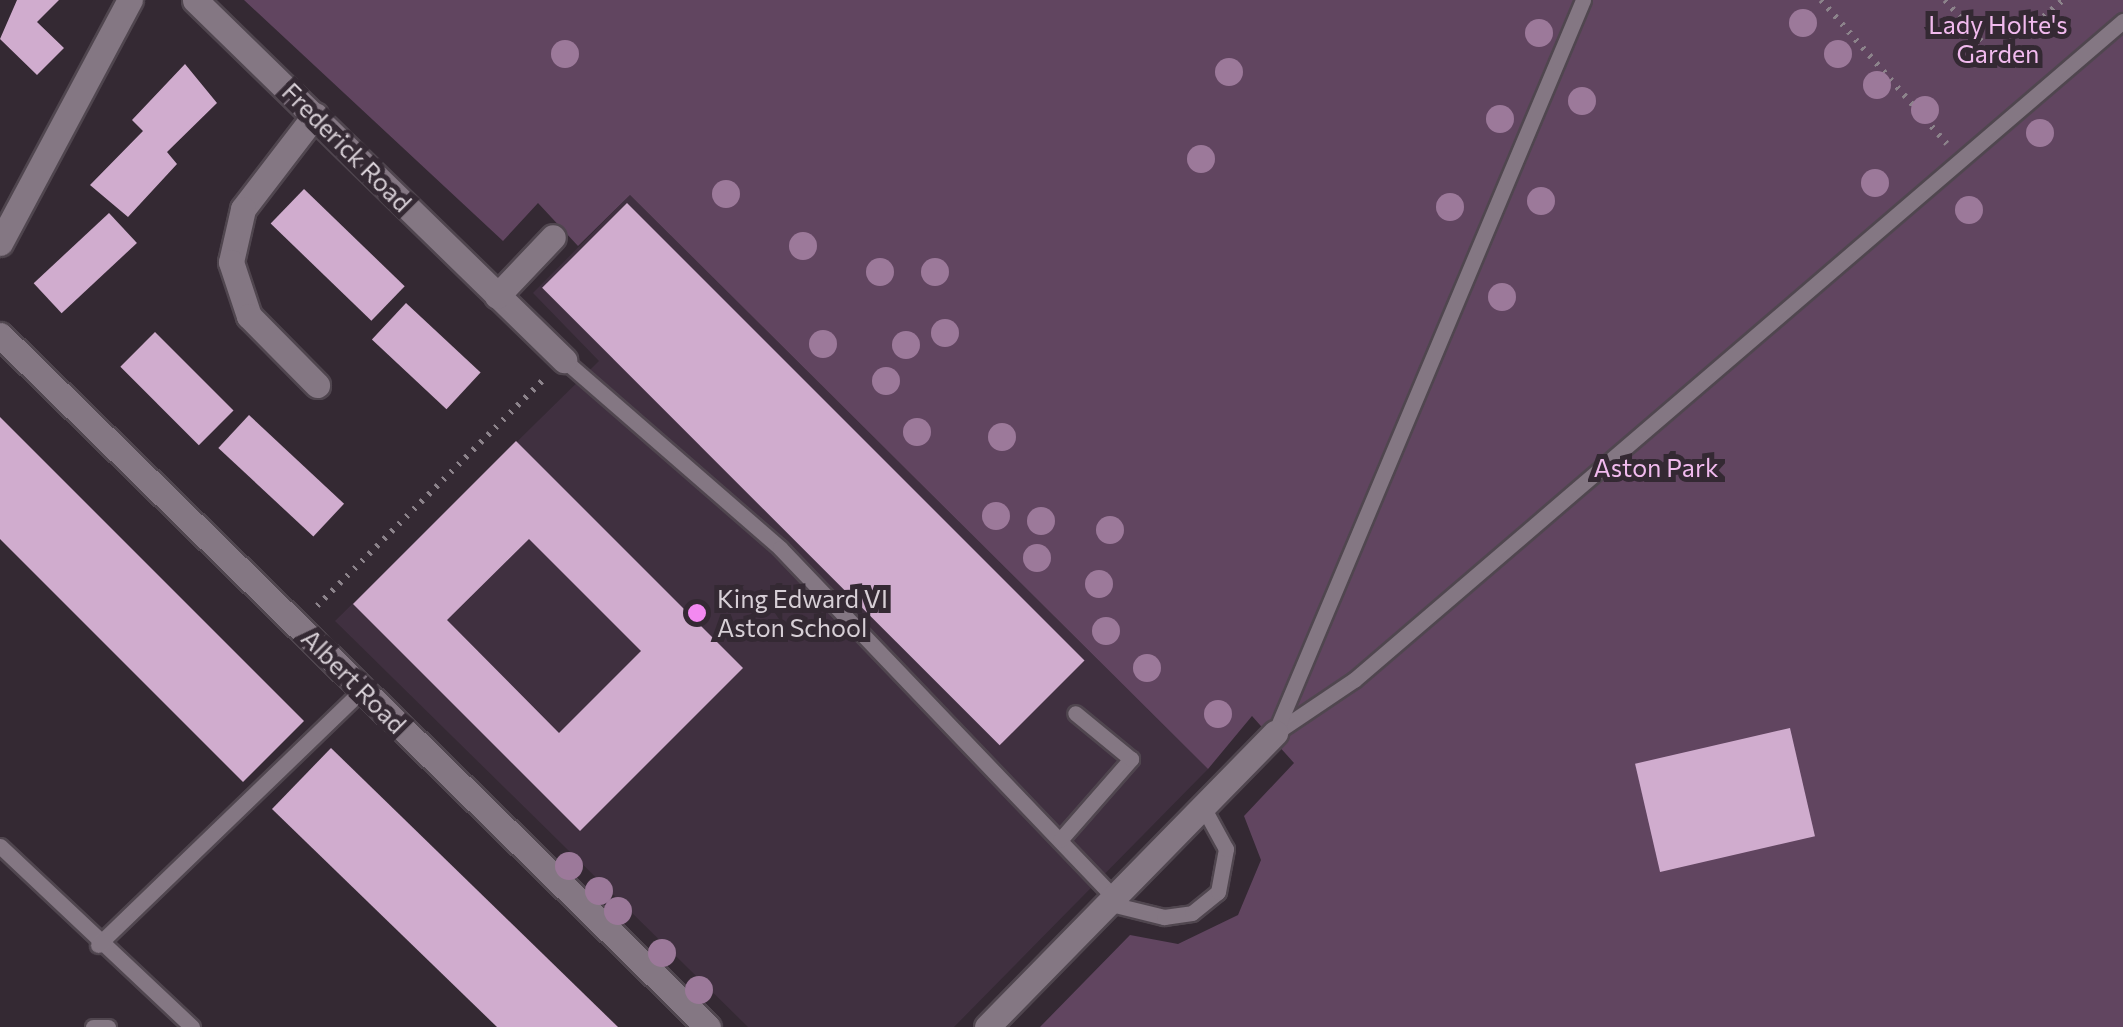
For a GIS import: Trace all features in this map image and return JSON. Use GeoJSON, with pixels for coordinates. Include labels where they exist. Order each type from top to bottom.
{"type":"FeatureCollection","features":[{"type":"Feature","properties":{"kind":"street"},"geometry":{"type":"LineString","coordinates":[[0,243],[130,0]]}},
{"type":"Feature","properties":{"kind":"street","name":"Frederick Road"},"geometry":{"type":"LineString","coordinates":[[195,0],[564,360]]}},
{"type":"Feature","properties":{"kind":"street"},"geometry":{"type":"LineString","coordinates":[[315,115],[244,209],[231,262],[249,316],[316,385]]}},
{"type":"Feature","properties":{"kind":"street"},"geometry":{"type":"LineString","coordinates":[[497,296],[553,237]]}},
{"type":"Feature","properties":{"kind":"street","name":"Albert Road"},"geometry":{"type":"LineString","coordinates":[[0,335],[708,1027]]}},
{"type":"Feature","properties":{"kind":"street"},"geometry":{"type":"LineString","coordinates":[[987,1027],[1275,733]]}},
{"type":"Feature","properties":{"kind":"lane"},"geometry":{"type":"LineString","coordinates":[[1275,733],[1583,0]]}},
{"type":"Feature","properties":{"kind":"lane"},"geometry":{"type":"LineString","coordinates":[[1275,733],[1354,680],[2123,21]]}},
{"type":"Feature","properties":{"kind":"lane"},"geometry":{"type":"LineString","coordinates":[[564,360],[780,548],[1060,840],[1113,901],[1164,917],[1192,913],[1218,892],[1226,849],[1203,806]]}},
{"type":"Feature","properties":{"kind":"lane"},"geometry":{"type":"LineString","coordinates":[[98,945],[362,690]]}},
{"type":"Feature","properties":{"kind":"lane"},"geometry":{"type":"LineString","coordinates":[[1060,840],[1131,759],[1075,714]]}},
{"type":"Feature","properties":{"kind":"lane"},"geometry":{"type":"LineString","coordinates":[[0,846],[98,945],[192,1027]]}},
{"type":"Feature","properties":{"kind":"lane"},"geometry":{"type":"LineString","coordinates":[[94,1027],[108,1027]]}},
{"type":"Feature","properties":{"kind":"path"},"geometry":{"type":"LineString","coordinates":[[1820,0],[1961,160]]}},
{"type":"Feature","properties":{"kind":"path"},"geometry":{"type":"LineString","coordinates":[[1945,0],[1996,58],[2063,0]]}},
{"type":"Feature","properties":{"kind":"path"},"geometry":{"type":"LineString","coordinates":[[298,625],[564,360]]}},
{"type":"Feature","properties":{"kind":"shaded area","name":"King Edward VI Aston School"},"geometry":{"type":"Polygon","coordinates":[[[630,195],[1208,769],[954,1027],[748,1027],[335,621],[599,361],[533,293],[630,195]]]}},
{"type":"Feature","properties":{"kind":"green space","name":"Aston Park"},"geometry":{"type":"Polygon","coordinates":[[[244,0],[2123,0],[2123,1027],[1040,1027],[1130,935],[1178,944],[1238,915],[1261,860],[1244,816],[1294,763],[1252,716],[1208,769],[630,195],[578,246],[538,203],[503,241],[244,0]]]}},
{"type":"Feature","properties":{"kind":"building"},"geometry":{"type":"Polygon","coordinates":[[[17,0],[59,0],[37,22],[64,48],[37,75],[0,39],[17,0]]]}},
{"type":"Feature","properties":{"kind":"building"},"geometry":{"type":"Polygon","coordinates":[[[185,64],[217,103],[167,152],[177,164],[128,217],[90,185],[143,131],[132,120],[185,64]]]}},
{"type":"Feature","properties":{"kind":"building"},"geometry":{"type":"Polygon","coordinates":[[[304,189],[405,286],[371,321],[271,224],[304,189]]]}},
{"type":"Feature","properties":{"kind":"building"},"geometry":{"type":"Polygon","coordinates":[[[627,203],[1084,660],[1000,745],[542,288],[627,203]]]}},
{"type":"Feature","properties":{"kind":"building"},"geometry":{"type":"Polygon","coordinates":[[[109,213],[137,243],[62,313],[34,283],[109,213]]]}},
{"type":"Feature","properties":{"kind":"building"},"geometry":{"type":"Polygon","coordinates":[[[406,303],[481,373],[446,409],[372,340],[406,303]]]}},
{"type":"Feature","properties":{"kind":"building"},"geometry":{"type":"Polygon","coordinates":[[[155,332],[233,410],[199,445],[120,367],[155,332]]]}},
{"type":"Feature","properties":{"kind":"building"},"geometry":{"type":"Polygon","coordinates":[[[249,415],[344,504],[313,537],[218,448],[249,415]]]}},
{"type":"Feature","properties":{"kind":"building"},"geometry":{"type":"Polygon","coordinates":[[[0,417],[304,721],[243,782],[0,539],[0,417]]]}},
{"type":"Feature","properties":{"kind":"building"},"geometry":{"type":"Polygon","coordinates":[[[516,441],[743,668],[580,831],[353,604],[516,441]],[[529,539],[447,620],[559,733],[641,651],[529,539]]]}},
{"type":"Feature","properties":{"kind":"building"},"geometry":{"type":"Polygon","coordinates":[[[1790,728],[1815,836],[1660,872],[1635,764],[1790,728]]]}},
{"type":"Feature","properties":{"kind":"building"},"geometry":{"type":"Polygon","coordinates":[[[331,748],[618,1027],[497,1027],[272,809],[331,748]]]}},
{"type":"Feature","properties":{"kind":"place","name":"King Edward VI Aston School"},"geometry":{"type":"Point","coordinates":[697,613]}},
{"type":"Feature","properties":{"kind":"park label","name":"Lady Holte's Garden"},"geometry":{"type":"Point","coordinates":[1998,40]}}]}
